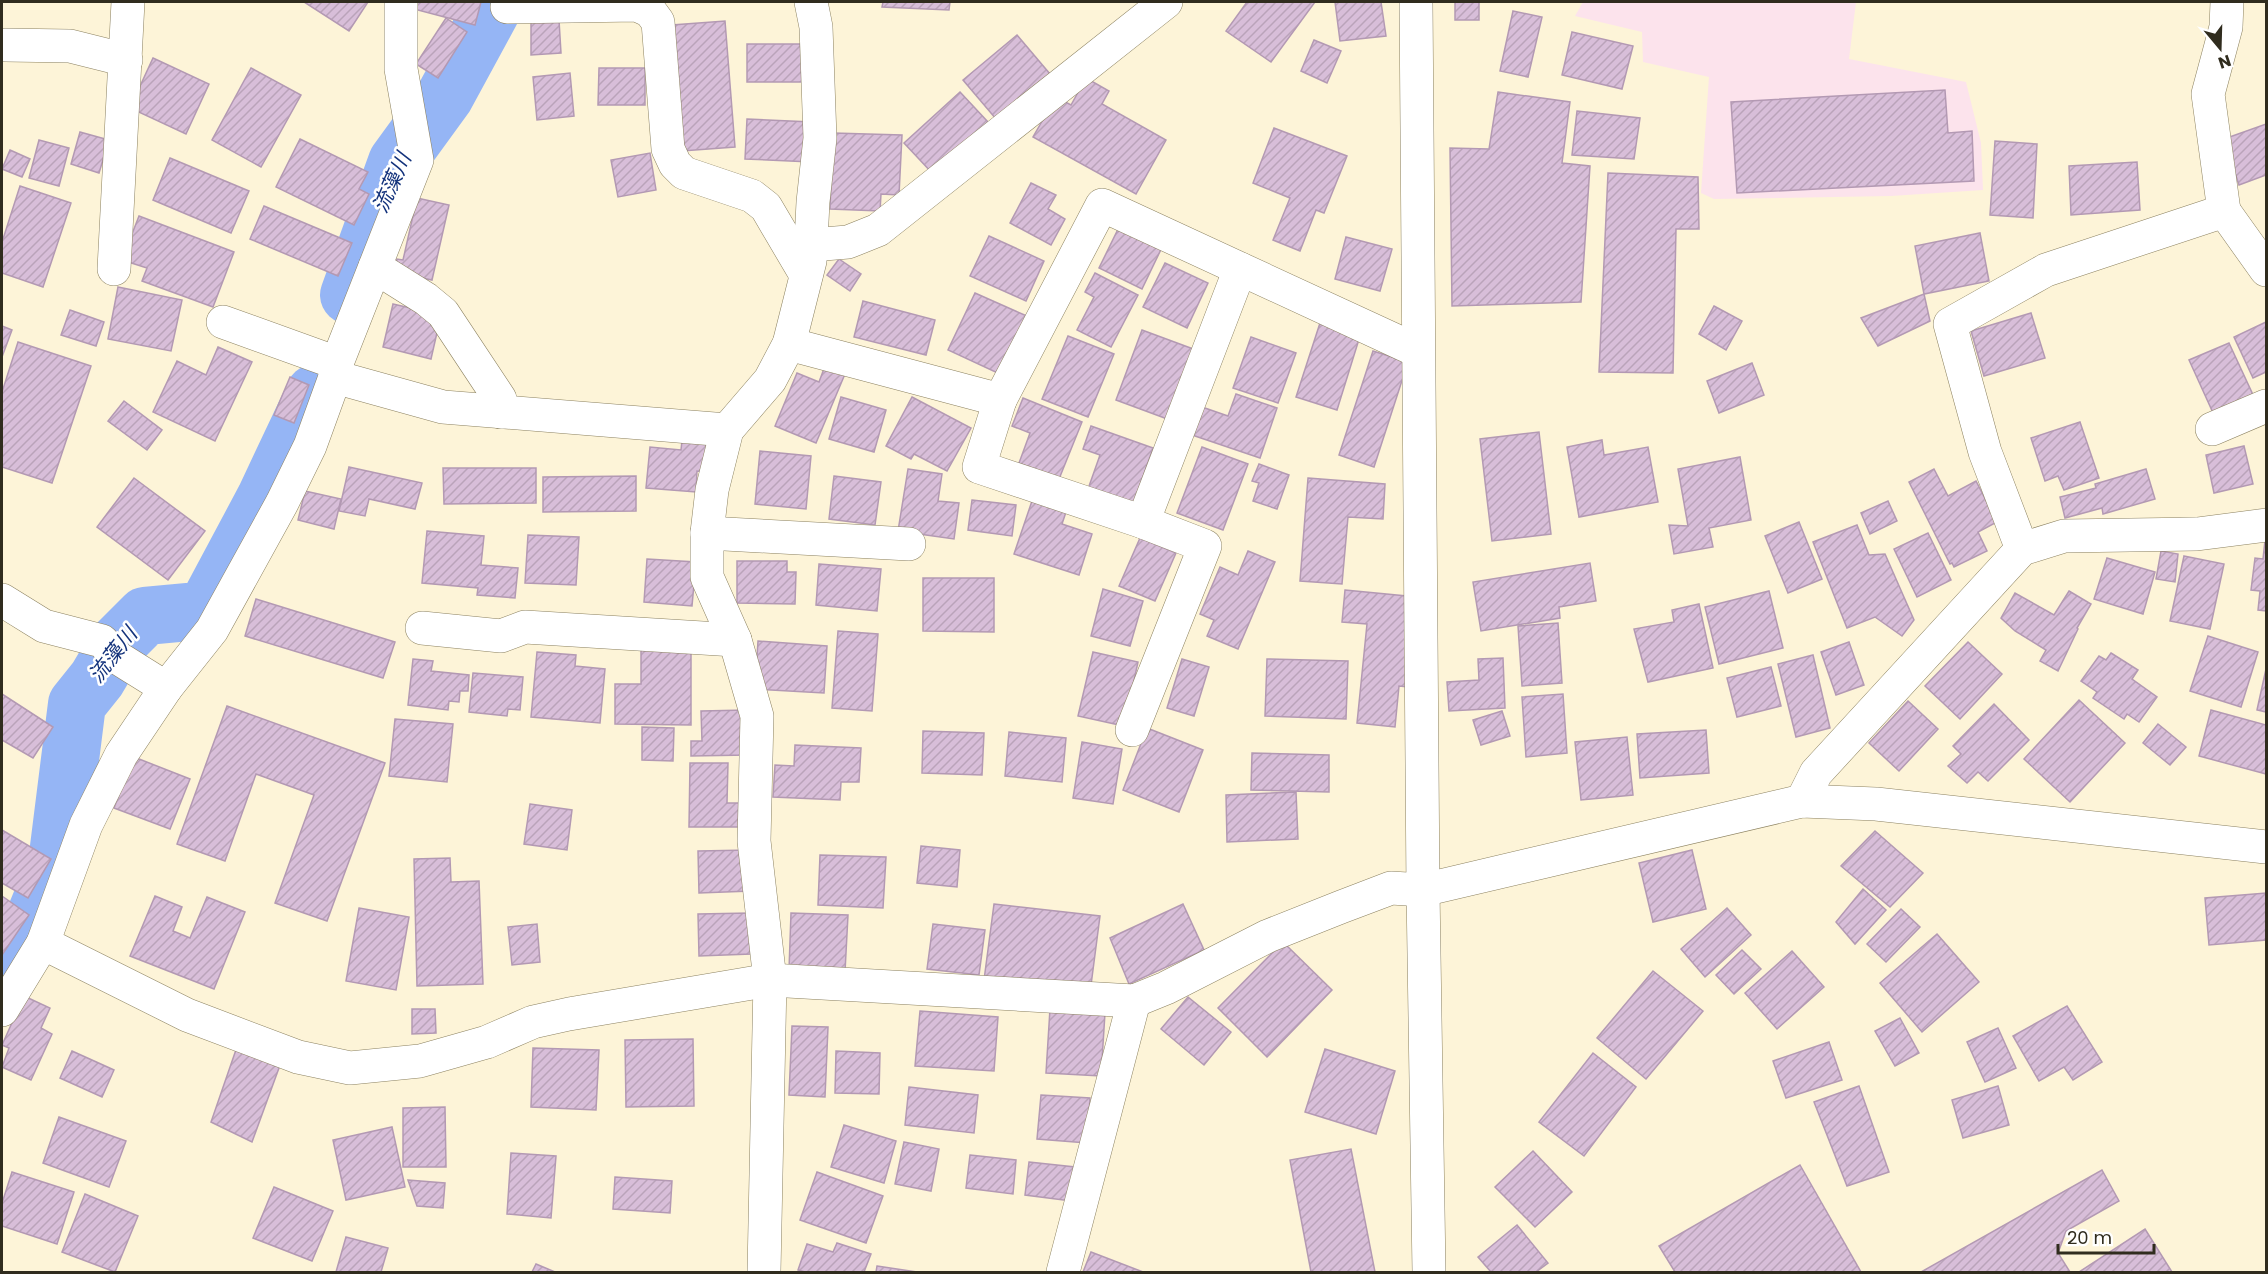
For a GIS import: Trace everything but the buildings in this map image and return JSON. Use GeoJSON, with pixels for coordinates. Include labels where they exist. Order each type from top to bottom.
{"type":"FeatureCollection","features":[{"type":"Feature","properties":{"kind":"street"},"geometry":{"type":"LineString","coordinates":[[114,269],[128,2]]}},
{"type":"Feature","properties":{"kind":"street"},"geometry":{"type":"LineString","coordinates":[[2,1010],[43,943],[86,825],[121,755],[166,688],[212,630],[282,503],[310,446],[336,370],[417,160],[401,69],[400,2]]}},
{"type":"Feature","properties":{"kind":"street"},"geometry":{"type":"LineString","coordinates":[[764,1272],[770,980],[754,840],[757,716],[735,640],[706,577],[707,533],[711,490],[727,430],[770,380],[789,344],[808,260],[820,138],[816,27],[811,2]]}},
{"type":"Feature","properties":{"kind":"street"},"geometry":{"type":"LineString","coordinates":[[808,260],[878,230],[1166,2]]}},
{"type":"Feature","properties":{"kind":"street"},"geometry":{"type":"LineString","coordinates":[[1416,2],[1423,890],[1429,1272]]}},
{"type":"Feature","properties":{"kind":"street"},"geometry":{"type":"LineString","coordinates":[[2227,2],[2226,27],[2208,94],[2224,211],[2266,270]]}},
{"type":"Feature","properties":{"kind":"street"},"geometry":{"type":"LineString","coordinates":[[507,7],[637,4],[650,11],[658,22],[668,149],[675,164],[684,173],[752,196],[766,207],[808,260]]}},
{"type":"Feature","properties":{"kind":"street"},"geometry":{"type":"LineString","coordinates":[[4,45],[70,46],[126,60]]}},
{"type":"Feature","properties":{"kind":"street"},"geometry":{"type":"LineString","coordinates":[[1132,730],[1205,546],[1143,522],[979,467],[1000,400],[1102,205],[1418,351]]}},
{"type":"Feature","properties":{"kind":"street"},"geometry":{"type":"LineString","coordinates":[[2022,549],[1985,452],[1950,324],[2046,270],[2224,211]]}},
{"type":"Feature","properties":{"kind":"street"},"geometry":{"type":"LineString","coordinates":[[375,267],[426,299],[443,313],[500,399],[501,412]]}},
{"type":"Feature","properties":{"kind":"street"},"geometry":{"type":"LineString","coordinates":[[1143,522],[1240,269]]}},
{"type":"Feature","properties":{"kind":"street"},"geometry":{"type":"LineString","coordinates":[[223,322],[336,370],[443,407],[727,430]]}},
{"type":"Feature","properties":{"kind":"street"},"geometry":{"type":"LineString","coordinates":[[789,344],[1000,400]]}},
{"type":"Feature","properties":{"kind":"street"},"geometry":{"type":"LineString","coordinates":[[2212,429],[2266,406]]}},
{"type":"Feature","properties":{"kind":"street"},"geometry":{"type":"LineString","coordinates":[[1802,801],[1816,774],[2022,549],[2064,536],[2197,534],[2266,525]]}},
{"type":"Feature","properties":{"kind":"street"},"geometry":{"type":"LineString","coordinates":[[707,533],[909,544]]}},
{"type":"Feature","properties":{"kind":"street"},"geometry":{"type":"LineString","coordinates":[[2,600],[44,626],[110,649],[166,688]]}},
{"type":"Feature","properties":{"kind":"street"},"geometry":{"type":"LineString","coordinates":[[422,628],[501,636],[525,627],[735,640]]}},
{"type":"Feature","properties":{"kind":"street"},"geometry":{"type":"LineString","coordinates":[[43,943],[187,1015],[298,1057],[350,1068],[420,1061],[487,1042],[533,1022],[569,1014],[770,980],[1134,1002],[1268,936],[1392,888],[1423,890],[1802,801],[1876,804],[2266,847]]}},
{"type":"Feature","properties":{"kind":"street"},"geometry":{"type":"LineString","coordinates":[[1063,1272],[1134,1002]]}},
{"type":"Feature","properties":{"kind":"shaded area"},"geometry":{"type":"Polygon","coordinates":[[[1583,2],[1856,2],[1849,59],[1966,82],[1981,143],[1983,190],[1891,196],[1714,199],[1701,193],[1709,77],[1643,62],[1642,32],[1575,16],[1583,2]]]}},
{"type":"Feature","properties":{"kind":"waterway","name":"流藻川"},"geometry":{"type":"LineString","coordinates":[[349,295],[397,162],[445,96],[496,2]]}},
{"type":"Feature","properties":{"kind":"waterway","name":"流藻川"},"geometry":{"type":"LineString","coordinates":[[2,982],[25,941],[57,863],[77,704],[97,679],[119,642],[145,616],[199,611],[209,604],[265,499],[315,393]]}}]}
